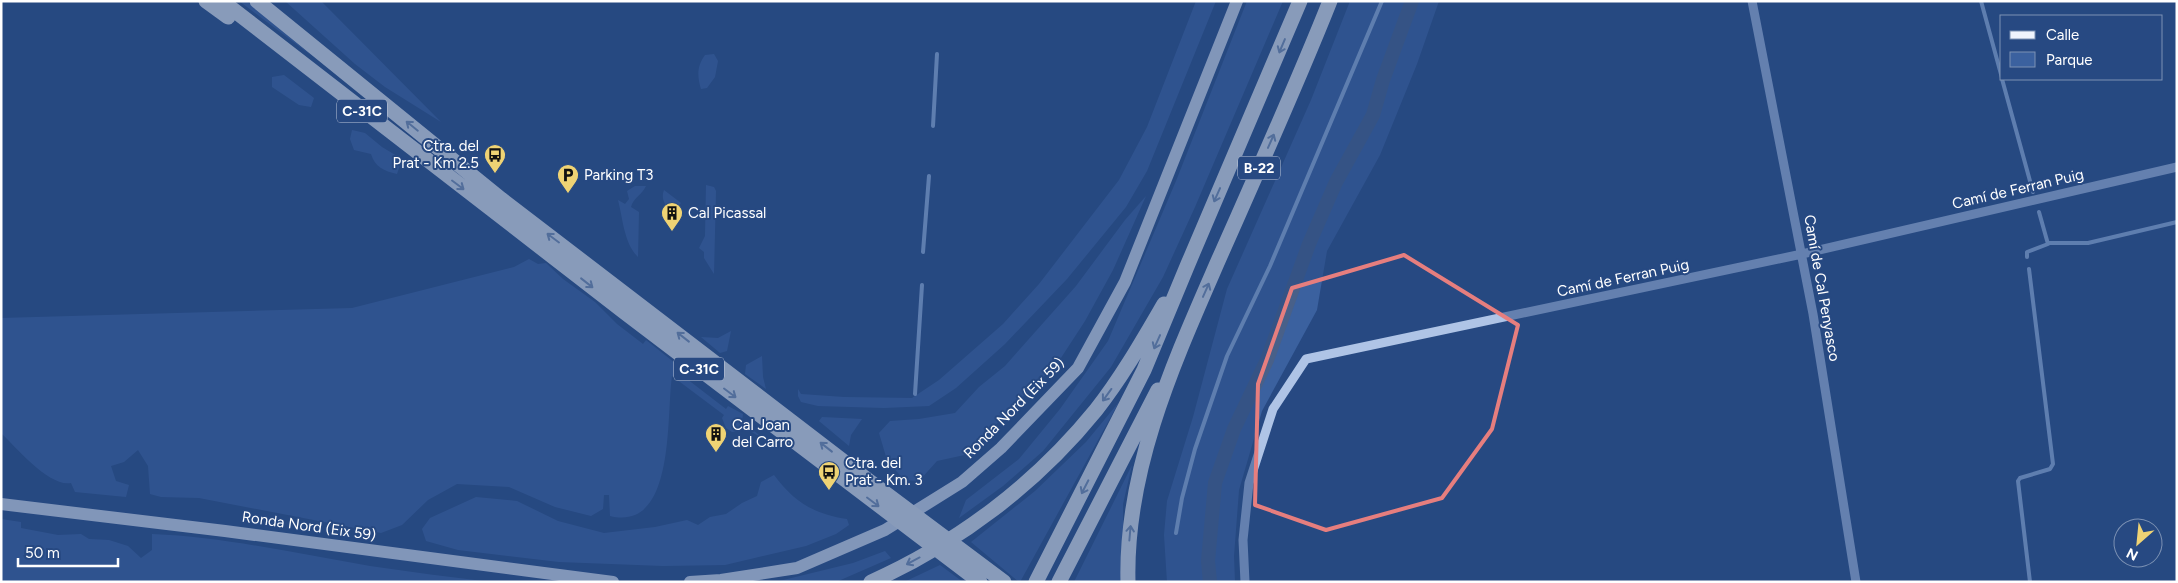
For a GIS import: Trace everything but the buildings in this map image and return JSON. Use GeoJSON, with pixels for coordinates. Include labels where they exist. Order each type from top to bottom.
{"type":"FeatureCollection","features":[{"type":"Feature","properties":{"kind":"highway","name":"C-31C"},"geometry":{"type":"LineString","coordinates":[[206,1],[305,67]]}},
{"type":"Feature","properties":{"kind":"highway","name":"C-31C"},"geometry":{"type":"LineString","coordinates":[[222,1],[305,67],[980,582]]}},
{"type":"Feature","properties":{"kind":"highway","name":"C-31C"},"geometry":{"type":"LineString","coordinates":[[257,1],[509,204],[869,481],[1004,582]]}},
{"type":"Feature","properties":{"kind":"highway"},"geometry":{"type":"LineString","coordinates":[[271,1],[337,66]]}},
{"type":"Feature","properties":{"kind":"highway","name":"B-22"},"geometry":{"type":"LineString","coordinates":[[1039,577],[1140,378],[1300,1]]}},
{"type":"Feature","properties":{"kind":"highway","name":"B-22"},"geometry":{"type":"LineString","coordinates":[[1058,582],[1186,335],[1330,1]]}},
{"type":"Feature","properties":{"kind":"highway"},"geometry":{"type":"LineString","coordinates":[[871,582],[932,551],[984,517],[1042,468],[1096,409],[1136,352],[1188,264]]}},
{"type":"Feature","properties":{"kind":"highway"},"geometry":{"type":"LineString","coordinates":[[1128,582],[1130,524],[1140,471],[1154,424],[1186,335]]}},
{"type":"Feature","properties":{"kind":"main road","name":"Ronda Nord (Eix 59)"},"geometry":{"type":"LineString","coordinates":[[690,582],[721,580],[797,568],[884,530],[962,482],[1001,448],[1078,368],[1125,282],[1237,1]]}},
{"type":"Feature","properties":{"kind":"main road","name":"Ronda Nord (Eix 59)"},"geometry":{"type":"LineString","coordinates":[[1,504],[225,531],[613,582]]}},
{"type":"Feature","properties":{"kind":"street","name":"Camí de Cal Penyasco"},"geometry":{"type":"LineString","coordinates":[[1752,1],[1802,254],[1856,582]]}},
{"type":"Feature","properties":{"kind":"street","name":"Camí de Ferran Puig"},"geometry":{"type":"LineString","coordinates":[[1245,582],[1243,540],[1249,483],[1273,410],[1306,359],[1802,254],[2177,167]]}},
{"type":"Feature","properties":{"kind":"highlighted area"},"geometry":{"type":"Polygon","coordinates":[[[1404,255],[1518,325],[1492,429],[1442,498],[1326,530],[1255,505],[1258,384],[1292,288],[1404,255]]]}},
{"type":"Feature","properties":{"kind":"green space"},"geometry":{"type":"Polygon","coordinates":[[[239,1],[247,1],[312,56],[239,1]]]}},
{"type":"Feature","properties":{"kind":"green space"},"geometry":{"type":"Polygon","coordinates":[[[285,1],[321,1],[441,122],[385,87],[355,64],[285,1]]]}},
{"type":"Feature","properties":{"kind":"green space"},"geometry":{"type":"Polygon","coordinates":[[[1196,1],[1216,1],[1147,171],[1126,207],[1067,279],[1005,344],[956,388],[929,406],[884,408],[818,406],[801,402],[798,396],[798,389],[801,394],[912,398],[939,380],[1003,324],[1039,284],[1119,180],[1147,127],[1196,1]]]}},
{"type":"Feature","properties":{"kind":"green space"},"geometry":{"type":"Polygon","coordinates":[[[1247,1],[1283,1],[1163,277],[1111,367],[1043,451],[1003,486],[959,518],[966,500],[1019,459],[1060,409],[1108,341],[1176,181],[1247,1]]]}},
{"type":"Feature","properties":{"kind":"green space"},"geometry":{"type":"Polygon","coordinates":[[[1350,1],[1439,1],[1417,64],[1380,155],[1327,251],[1317,310],[1262,411],[1239,490],[1234,556],[1235,582],[1167,582],[1164,535],[1167,501],[1193,417],[1227,289],[1311,100],[1350,1]]]}},
{"type":"Feature","properties":{"kind":"green space"},"geometry":{"type":"Polygon","coordinates":[[[714,54],[718,61],[715,77],[707,88],[701,89],[698,75],[700,63],[705,55],[714,54]]]}},
{"type":"Feature","properties":{"kind":"green space"},"geometry":{"type":"Polygon","coordinates":[[[284,75],[314,98],[311,107],[299,105],[272,87],[272,77],[284,75]]]}},
{"type":"Feature","properties":{"kind":"green space"},"geometry":{"type":"Polygon","coordinates":[[[352,130],[365,133],[382,147],[402,159],[397,174],[381,168],[371,154],[354,150],[350,139],[352,130]]]}},
{"type":"Feature","properties":{"kind":"green space"},"geometry":{"type":"Polygon","coordinates":[[[706,185],[714,187],[716,191],[714,274],[704,258],[704,252],[699,248],[705,236],[706,185]]]}},
{"type":"Feature","properties":{"kind":"green space"},"geometry":{"type":"Polygon","coordinates":[[[635,186],[646,186],[631,207],[639,212],[638,257],[627,238],[618,200],[625,204],[629,199],[627,191],[635,186]]]}},
{"type":"Feature","properties":{"kind":"green space"},"geometry":{"type":"Polygon","coordinates":[[[664,190],[681,203],[676,209],[669,209],[666,205],[663,198],[664,190]]]}},
{"type":"Feature","properties":{"kind":"green space"},"geometry":{"type":"Polygon","coordinates":[[[1146,196],[1113,270],[1085,321],[1057,364],[1013,406],[969,454],[937,461],[919,481],[904,480],[887,460],[879,433],[890,421],[919,419],[955,413],[979,387],[1005,366],[1076,286],[1125,220],[1146,196]]]}},
{"type":"Feature","properties":{"kind":"green space"},"geometry":{"type":"Polygon","coordinates":[[[529,259],[538,264],[546,263],[563,279],[595,302],[617,324],[643,344],[646,340],[675,363],[674,369],[726,409],[728,406],[743,414],[742,421],[764,439],[741,426],[740,431],[732,432],[726,428],[722,418],[724,415],[672,376],[664,467],[657,489],[647,507],[631,516],[610,516],[609,495],[604,495],[603,509],[591,516],[555,507],[509,487],[457,484],[428,500],[402,525],[381,533],[199,498],[161,497],[150,494],[148,466],[138,450],[124,462],[111,466],[116,481],[129,485],[126,497],[75,492],[71,483],[62,483],[43,473],[1,433],[1,318],[352,308],[514,267],[529,259]]]}},
{"type":"Feature","properties":{"kind":"green space"},"geometry":{"type":"Polygon","coordinates":[[[731,331],[727,351],[720,353],[701,337],[718,338],[731,331]]]}},
{"type":"Feature","properties":{"kind":"green space"},"geometry":{"type":"Polygon","coordinates":[[[762,356],[763,377],[766,389],[745,374],[746,365],[762,356]]]}},
{"type":"Feature","properties":{"kind":"green space"},"geometry":{"type":"Polygon","coordinates":[[[1119,402],[1019,582],[971,542],[1035,491],[1086,442],[1119,402]]]}},
{"type":"Feature","properties":{"kind":"green space"},"geometry":{"type":"Polygon","coordinates":[[[822,417],[862,419],[851,435],[849,446],[819,421],[822,417]]]}},
{"type":"Feature","properties":{"kind":"green space"},"geometry":{"type":"Polygon","coordinates":[[[1132,465],[1123,504],[1123,582],[1074,582],[1132,465]]]}},
{"type":"Feature","properties":{"kind":"green space"},"geometry":{"type":"Polygon","coordinates":[[[774,475],[789,493],[806,505],[824,514],[847,519],[849,525],[836,534],[806,546],[725,565],[663,566],[559,562],[458,550],[426,541],[422,529],[430,518],[476,497],[517,501],[558,521],[604,533],[655,527],[687,520],[698,525],[710,517],[726,514],[757,496],[761,482],[774,475]]]}},
{"type":"Feature","properties":{"kind":"green space"},"geometry":{"type":"Polygon","coordinates":[[[1,519],[21,522],[21,528],[58,535],[81,534],[89,539],[109,540],[128,546],[141,558],[152,550],[152,534],[235,542],[370,566],[491,582],[1,582],[1,519]]]}},
{"type":"Feature","properties":{"kind":"green space"},"geometry":{"type":"Polygon","coordinates":[[[885,551],[891,558],[836,582],[775,582],[853,563],[885,551]]]}},
{"type":"Feature","properties":{"kind":"green space"},"geometry":{"type":"Polygon","coordinates":[[[940,565],[963,582],[904,582],[940,565]]]}},
{"type":"Feature","properties":{"kind":"waterway"},"geometry":{"type":"LineString","coordinates":[[1176,533],[1182,498],[1195,449],[1227,356],[1270,266],[1382,1]]}},
{"type":"Feature","properties":{"kind":"waterway"},"geometry":{"type":"LineString","coordinates":[[1210,582],[1208,561],[1215,483],[1234,429],[1267,360],[1309,244],[1336,182],[1373,115],[1383,80],[1412,1]]}},
{"type":"Feature","properties":{"kind":"waterway"},"geometry":{"type":"LineString","coordinates":[[1981,1],[2000,71]]}},
{"type":"Feature","properties":{"kind":"waterway"},"geometry":{"type":"LineString","coordinates":[[933,126],[937,54]]}},
{"type":"Feature","properties":{"kind":"waterway"},"geometry":{"type":"LineString","coordinates":[[2002,80],[2033,192]]}},
{"type":"Feature","properties":{"kind":"waterway"},"geometry":{"type":"LineString","coordinates":[[923,252],[929,176]]}},
{"type":"Feature","properties":{"kind":"waterway"},"geometry":{"type":"LineString","coordinates":[[2027,257],[2027,252],[2048,244],[2039,212]]}},
{"type":"Feature","properties":{"kind":"waterway"},"geometry":{"type":"LineString","coordinates":[[2049,243],[2088,243],[2177,222]]}},
{"type":"Feature","properties":{"kind":"waterway"},"geometry":{"type":"LineString","coordinates":[[2029,269],[2053,464],[2050,469],[2020,478],[2018,481],[2030,582]]}},
{"type":"Feature","properties":{"kind":"waterway"},"geometry":{"type":"LineString","coordinates":[[915,394],[922,285]]}},
{"type":"Feature","properties":{"kind":"place","name":"Ctra. del Prat - Km 2.5"},"geometry":{"type":"Point","coordinates":[495,174]}},
{"type":"Feature","properties":{"kind":"place","name":"Parking T3"},"geometry":{"type":"Point","coordinates":[568,194]}},
{"type":"Feature","properties":{"kind":"place","name":"Cal Picassal"},"geometry":{"type":"Point","coordinates":[672,232]}},
{"type":"Feature","properties":{"kind":"place","name":"Cal Joan del Carro"},"geometry":{"type":"Point","coordinates":[716,453]}},
{"type":"Feature","properties":{"kind":"place","name":"Ctra. del Prat - Km. 3"},"geometry":{"type":"Point","coordinates":[829,491]}}]}
